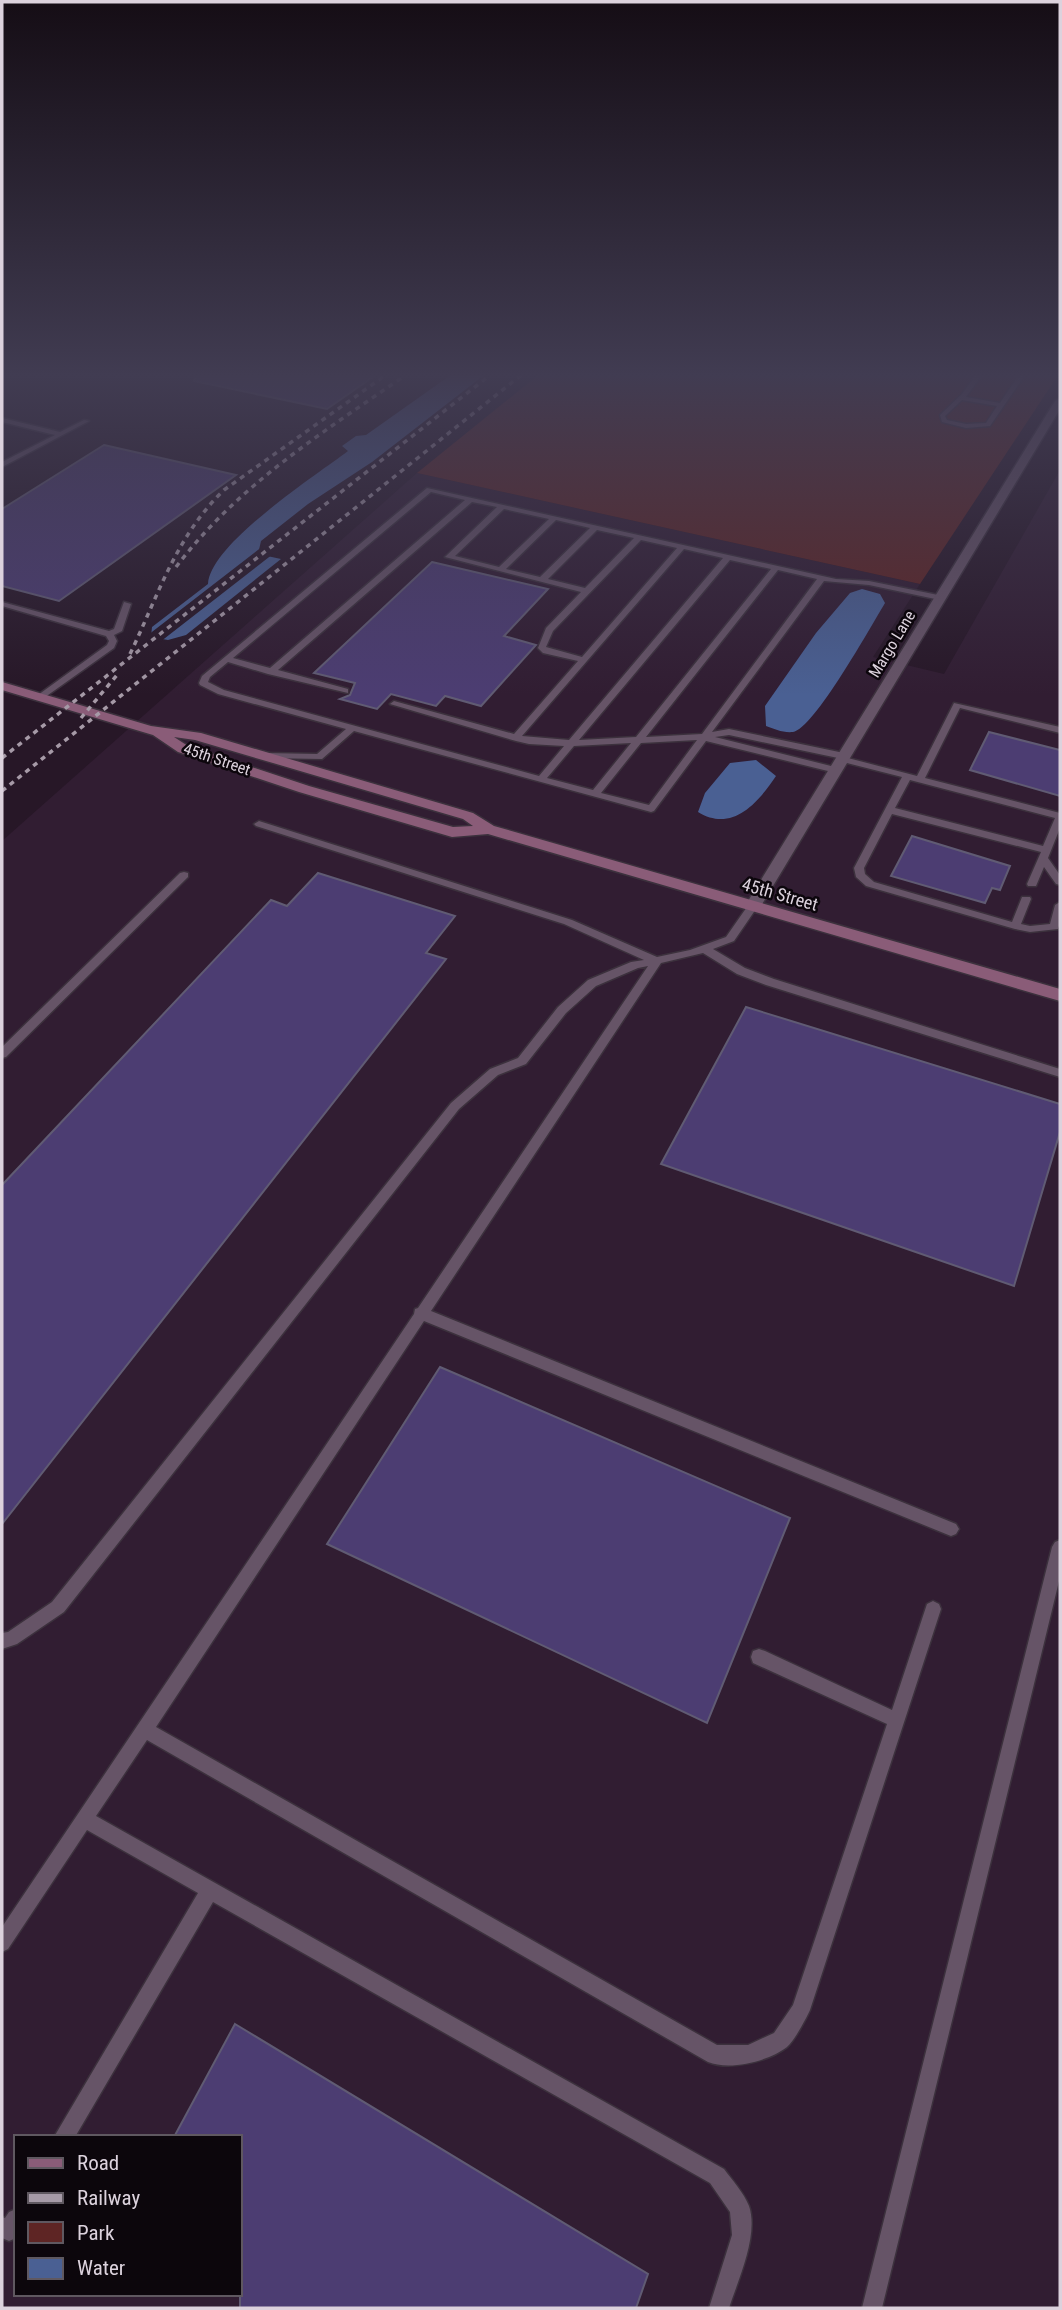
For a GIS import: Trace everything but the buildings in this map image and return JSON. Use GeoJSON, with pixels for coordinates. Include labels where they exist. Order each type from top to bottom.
{"type":"FeatureCollection","features":[{"type":"Feature","properties":{"kind":"main road","name":"45th Street"},"geometry":{"type":"LineString","coordinates":[[2,686],[150,730],[196,736],[468,816],[489,830]]}},
{"type":"Feature","properties":{"kind":"main road","name":"45th Street"},"geometry":{"type":"LineString","coordinates":[[150,730],[183,749],[304,789],[452,831],[489,830],[1060,995]]}},
{"type":"Feature","properties":{"kind":"street","name":"Margo Lane"},"geometry":{"type":"LineString","coordinates":[[753,906],[1012,480]]}},
{"type":"Feature","properties":{"kind":"lane"},"geometry":{"type":"LineString","coordinates":[[821,578],[651,809],[208,688],[203,683],[206,676],[430,490],[821,578],[870,583],[940,598]]}},
{"type":"Feature","properties":{"kind":"lane"},"geometry":{"type":"LineString","coordinates":[[271,672],[470,499]]}},
{"type":"Feature","properties":{"kind":"lane"},"geometry":{"type":"LineString","coordinates":[[502,507],[449,557],[587,591]]}},
{"type":"Feature","properties":{"kind":"lane"},"geometry":{"type":"LineString","coordinates":[[500,570],[555,518]]}},
{"type":"Feature","properties":{"kind":"lane"},"geometry":{"type":"LineString","coordinates":[[542,580],[596,527]]}},
{"type":"Feature","properties":{"kind":"lane"},"geometry":{"type":"LineString","coordinates":[[584,660],[542,648],[549,630],[639,537]]}},
{"type":"Feature","properties":{"kind":"lane"},"geometry":{"type":"LineString","coordinates":[[516,738],[682,547]]}},
{"type":"Feature","properties":{"kind":"lane"},"geometry":{"type":"LineString","coordinates":[[541,779],[728,557]]}},
{"type":"Feature","properties":{"kind":"lane"},"geometry":{"type":"LineString","coordinates":[[596,794],[776,568]]}},
{"type":"Feature","properties":{"kind":"lane"},"geometry":{"type":"LineString","coordinates":[[2,604],[109,634],[118,631],[127,604]]}},
{"type":"Feature","properties":{"kind":"lane"},"geometry":{"type":"LineString","coordinates":[[41,697],[111,646],[113,641],[109,634]]}},
{"type":"Feature","properties":{"kind":"lane"},"geometry":{"type":"LineString","coordinates":[[227,659],[345,691]]}},
{"type":"Feature","properties":{"kind":"lane"},"geometry":{"type":"LineString","coordinates":[[394,704],[516,738],[569,743],[703,737],[729,732],[757,736],[841,762]]}},
{"type":"Feature","properties":{"kind":"lane"},"geometry":{"type":"LineString","coordinates":[[920,779],[957,705],[1060,730]]}},
{"type":"Feature","properties":{"kind":"lane"},"geometry":{"type":"LineString","coordinates":[[263,756],[318,757],[352,728]]}},
{"type":"Feature","properties":{"kind":"lane"},"geometry":{"type":"LineString","coordinates":[[703,737],[907,776],[1060,816],[1032,884]]}},
{"type":"Feature","properties":{"kind":"lane"},"geometry":{"type":"LineString","coordinates":[[907,776],[859,868],[864,880],[870,884],[1030,929],[1054,927],[1060,905]]}},
{"type":"Feature","properties":{"kind":"lane"},"geometry":{"type":"LineString","coordinates":[[890,810],[1045,854],[1060,882]]}},
{"type":"Feature","properties":{"kind":"lane"},"geometry":{"type":"LineString","coordinates":[[259,824],[568,922],[657,961]]}},
{"type":"Feature","properties":{"kind":"lane"},"geometry":{"type":"LineString","coordinates":[[2,1054],[184,875]]}},
{"type":"Feature","properties":{"kind":"lane"},"geometry":{"type":"LineString","coordinates":[[1015,926],[1026,899]]}},
{"type":"Feature","properties":{"kind":"lane"},"geometry":{"type":"LineString","coordinates":[[2,1641],[10,1639],[58,1607],[454,1106],[495,1072],[522,1060],[562,1010],[592,983],[635,965],[730,939],[753,906]]}},
{"type":"Feature","properties":{"kind":"lane"},"geometry":{"type":"LineString","coordinates":[[705,948],[741,971],[770,982],[1060,1073]]}},
{"type":"Feature","properties":{"kind":"lane"},"geometry":{"type":"LineString","coordinates":[[2,1943],[657,961]]}},
{"type":"Feature","properties":{"kind":"lane"},"geometry":{"type":"LineString","coordinates":[[420,1313],[951,1529]]}},
{"type":"Feature","properties":{"kind":"lane"},"geometry":{"type":"LineString","coordinates":[[872,2308],[1060,1547]]}},
{"type":"Feature","properties":{"kind":"lane"},"geometry":{"type":"LineString","coordinates":[[144,1729],[715,2055],[749,2055],[781,2040],[801,2010],[933,1609]]}},
{"type":"Feature","properties":{"kind":"lane"},"geometry":{"type":"LineString","coordinates":[[759,1657],[896,1720]]}},
{"type":"Feature","properties":{"kind":"lane"},"geometry":{"type":"LineString","coordinates":[[84,1819],[718,2176],[740,2209],[742,2235],[719,2308]]}},
{"type":"Feature","properties":{"kind":"lane"},"geometry":{"type":"LineString","coordinates":[[65,2135],[210,1890]]}},
{"type":"Feature","properties":{"kind":"lane"},"geometry":{"type":"LineString","coordinates":[[2,2227],[9,2231],[14,2222]]}},
{"type":"Feature","properties":{"kind":"shaded area"},"geometry":{"type":"Polygon","coordinates":[[[409,480],[448,480],[920,584],[873,657],[944,674],[1054,480],[1060,480],[1060,2308],[2,2308],[2,841],[409,480]]]}},
{"type":"Feature","properties":{"kind":"green space"},"geometry":{"type":"Polygon","coordinates":[[[448,480],[989,480],[920,584],[448,480]]]}},
{"type":"Feature","properties":{"kind":"water"},"geometry":{"type":"Polygon","coordinates":[[[309,480],[345,480],[308,504],[261,541],[258,554],[281,559],[186,635],[168,640],[151,637],[152,627],[208,584],[213,568],[244,531],[309,480]]]}},
{"type":"Feature","properties":{"kind":"water"},"geometry":{"type":"Polygon","coordinates":[[[862,589],[880,594],[885,603],[828,696],[802,727],[793,732],[766,726],[765,706],[816,633],[850,593],[862,589]]]}},
{"type":"Feature","properties":{"kind":"water"},"geometry":{"type":"Polygon","coordinates":[[[756,760],[776,776],[752,805],[733,817],[722,819],[710,818],[698,812],[705,793],[730,763],[756,760]]]}},
{"type":"Feature","properties":{"kind":"pier"},"geometry":{"type":"Polygon","coordinates":[[[263,546],[262,552],[273,554],[160,642],[149,639],[148,635],[263,546]]]}},
{"type":"Feature","properties":{"kind":"railway"},"geometry":{"type":"LineString","coordinates":[[130,654],[170,568],[193,527],[224,490],[238,480]]}},
{"type":"Feature","properties":{"kind":"railway"},"geometry":{"type":"LineString","coordinates":[[176,567],[227,510],[260,480]]}},
{"type":"Feature","properties":{"kind":"railway"},"geometry":{"type":"LineString","coordinates":[[2,758],[357,480]]}},
{"type":"Feature","properties":{"kind":"railway"},"geometry":{"type":"LineString","coordinates":[[2,791],[390,480]]}},
{"type":"Feature","properties":{"kind":"railway"},"geometry":{"type":"LineString","coordinates":[[81,718],[117,675]]}}]}
